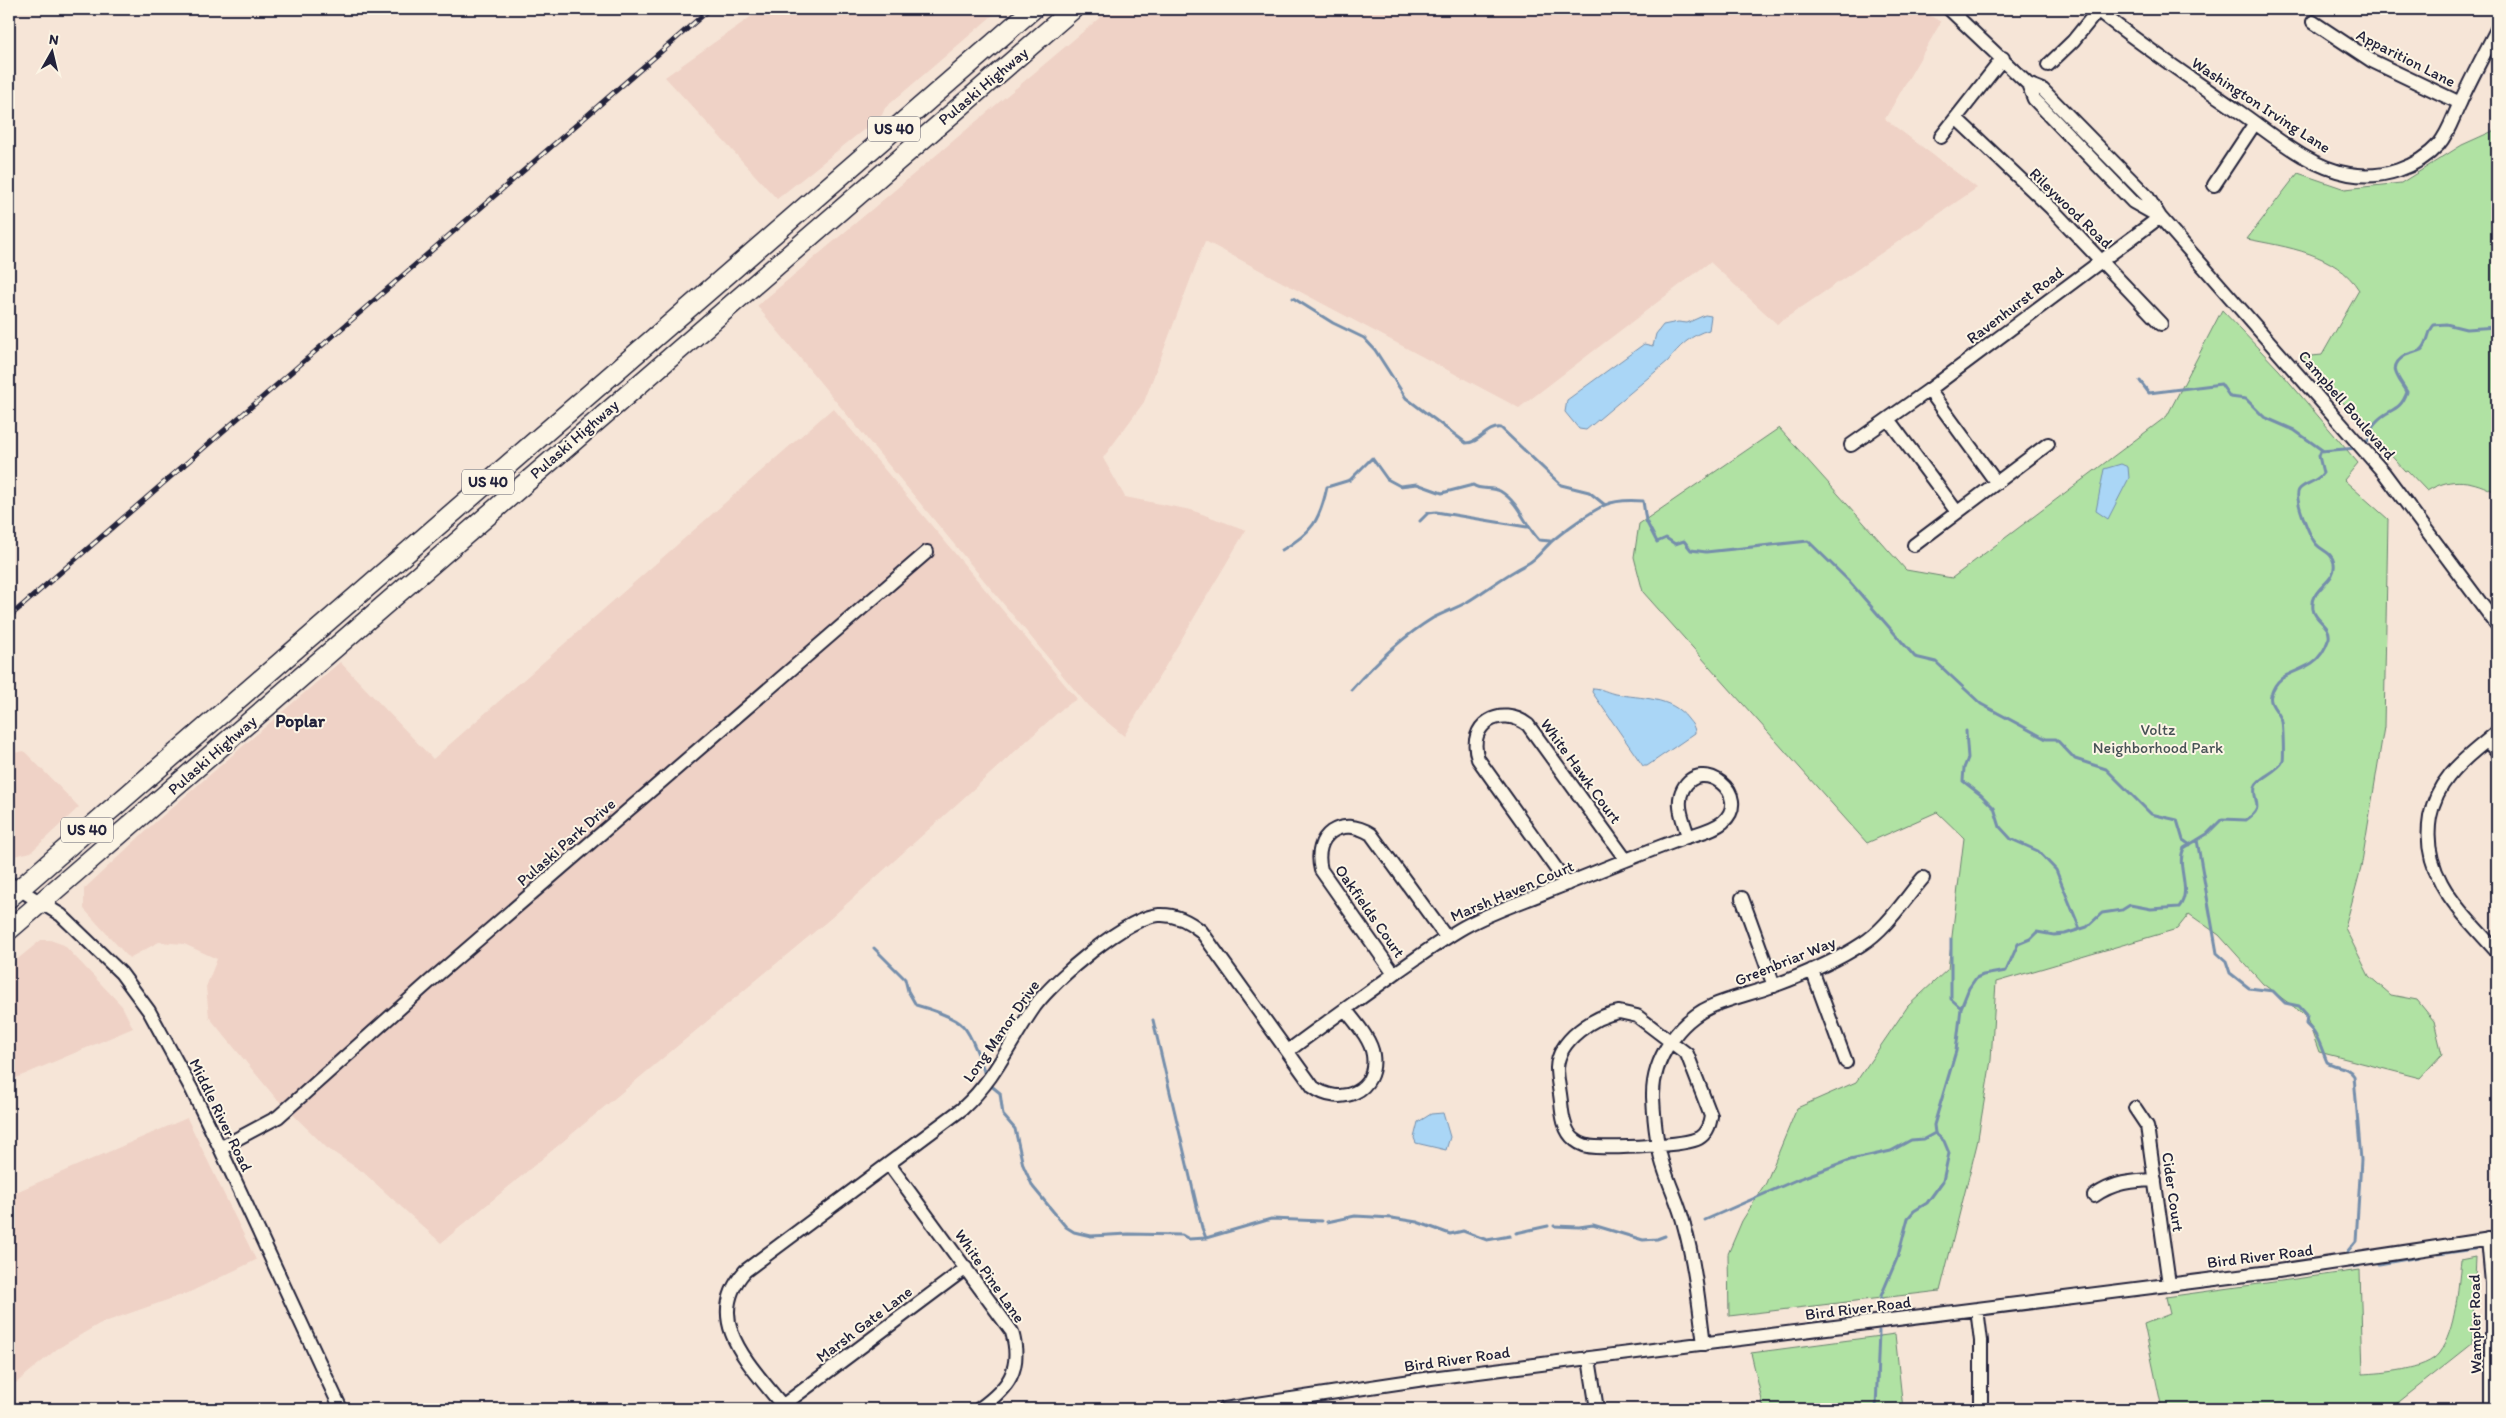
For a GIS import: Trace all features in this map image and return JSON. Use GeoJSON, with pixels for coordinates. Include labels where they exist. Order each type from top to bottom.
{"type":"FeatureCollection","features":[{"type":"Feature","properties":{"kind":"highway","name":"Pulaski Highway"},"geometry":{"type":"LineString","coordinates":[[12,890],[1033,9]]}},
{"type":"Feature","properties":{"kind":"highway","name":"Pulaski Highway"},"geometry":{"type":"LineString","coordinates":[[9,930],[1073,9]]}},
{"type":"Feature","properties":{"kind":"street","name":"Campbell Boulevard"},"geometry":{"type":"LineString","coordinates":[[1949,9],[2003,58],[2028,84],[2043,90],[2147,196],[2160,217],[2384,473],[2497,625]]}},
{"type":"Feature","properties":{"kind":"street"},"geometry":{"type":"LineString","coordinates":[[2048,65],[2068,46],[2098,9]]}},
{"type":"Feature","properties":{"kind":"street","name":"Washington Irving Lane"},"geometry":{"type":"LineString","coordinates":[[2098,9],[2200,86],[2255,123],[2318,164],[2350,174],[2380,175],[2398,171],[2411,164],[2439,143],[2497,29]]}},
{"type":"Feature","properties":{"kind":"street","name":"Apparition Lane"},"geometry":{"type":"LineString","coordinates":[[2314,22],[2372,61],[2460,103]]}},
{"type":"Feature","properties":{"kind":"street"},"geometry":{"type":"LineString","coordinates":[[1941,137],[2003,58]]}},
{"type":"Feature","properties":{"kind":"street","name":"Rileywood Road"},"geometry":{"type":"LineString","coordinates":[[1956,118],[2051,208],[2102,260],[2160,324]]}},
{"type":"Feature","properties":{"kind":"street"},"geometry":{"type":"LineString","coordinates":[[2214,185],[2255,123]]}},
{"type":"Feature","properties":{"kind":"street","name":"Ravenhurst Road"},"geometry":{"type":"LineString","coordinates":[[1850,445],[1929,390],[2160,217]]}},
{"type":"Feature","properties":{"kind":"street"},"geometry":{"type":"LineString","coordinates":[[1929,390],[1996,482]]}},
{"type":"Feature","properties":{"kind":"street"},"geometry":{"type":"LineString","coordinates":[[1888,419],[1956,512]]}},
{"type":"Feature","properties":{"kind":"street"},"geometry":{"type":"LineString","coordinates":[[1914,545],[2048,444]]}},
{"type":"Feature","properties":{"kind":"street","name":"Pulaski Park Drive"},"geometry":{"type":"LineString","coordinates":[[220,1148],[278,1116],[435,977],[928,552]]}},
{"type":"Feature","properties":{"kind":"street","name":"White Hawk Court"},"geometry":{"type":"LineString","coordinates":[[1567,884],[1478,759],[1475,747],[1477,735],[1484,725],[1493,718],[1512,716],[1528,725],[1626,860]]}},
{"type":"Feature","properties":{"kind":"street"},"geometry":{"type":"LineString","coordinates":[[2497,732],[2456,767],[2440,788],[2431,812],[2428,849],[2434,869],[2445,891],[2497,952]]}},
{"type":"Feature","properties":{"kind":"street"},"geometry":{"type":"LineString","coordinates":[[2487,741],[2497,752]]}},
{"type":"Feature","properties":{"kind":"street","name":"Marsh Haven Court"},"geometry":{"type":"LineString","coordinates":[[1288,1051],[1446,937],[1484,917],[1718,825],[1729,814],[1732,804],[1726,785],[1718,779],[1708,776],[1698,777],[1688,782],[1682,790],[1680,806],[1688,836]]}},
{"type":"Feature","properties":{"kind":"street","name":"Oakfields Court"},"geometry":{"type":"LineString","coordinates":[[1394,974],[1321,870],[1318,860],[1320,849],[1324,839],[1332,832],[1341,827],[1352,826],[1371,834],[1446,937]]}},
{"type":"Feature","properties":{"kind":"street","name":"Greenbriar Way"},"geometry":{"type":"LineString","coordinates":[[1704,1344],[1691,1251],[1684,1222],[1664,1169],[1654,1107],[1654,1082],[1659,1062],[1672,1041],[1694,1017],[1711,1007],[1774,986],[1812,970],[1873,936],[1924,878]]}},
{"type":"Feature","properties":{"kind":"street","name":"Middle River Road"},"geometry":{"type":"LineString","coordinates":[[12,890],[41,903],[61,915],[122,973],[149,1011],[173,1054],[220,1148],[341,1409]]}},
{"type":"Feature","properties":{"kind":"street"},"geometry":{"type":"LineString","coordinates":[[1742,898],[1774,986]]}},
{"type":"Feature","properties":{"kind":"street","name":"Long Manor Drive"},"geometry":{"type":"LineString","coordinates":[[784,1407],[731,1335],[726,1313],[731,1290],[745,1272],[962,1109],[980,1092],[995,1073],[1035,1007],[1058,980],[1134,922],[1146,917],[1161,915],[1176,917],[1189,922],[1201,930],[1313,1087],[1321,1092],[1340,1097],[1359,1090],[1371,1075],[1374,1055],[1369,1042],[1345,1009]]}},
{"type":"Feature","properties":{"kind":"street"},"geometry":{"type":"LineString","coordinates":[[1812,970],[1846,1062]]}},
{"type":"Feature","properties":{"kind":"street"},"geometry":{"type":"LineString","coordinates":[[1628,1013],[1637,1016],[1672,1041],[1687,1054],[1692,1062],[1711,1116],[1710,1125],[1698,1138],[1678,1144],[1597,1147],[1586,1146],[1573,1140],[1564,1123],[1557,1067],[1564,1048],[1572,1040],[1596,1019],[1608,1014],[1628,1013]]}},
{"type":"Feature","properties":{"kind":"street","name":"Cider Court"},"geometry":{"type":"LineString","coordinates":[[2135,1108],[2148,1126],[2169,1284]]}},
{"type":"Feature","properties":{"kind":"street","name":"White Pine Lane"},"geometry":{"type":"LineString","coordinates":[[889,1164],[1008,1325],[1015,1344],[1016,1355],[1011,1377],[998,1395],[979,1409]]}},
{"type":"Feature","properties":{"kind":"street"},"geometry":{"type":"LineString","coordinates":[[2094,1196],[2109,1186],[2118,1183],[2155,1180]]}},
{"type":"Feature","properties":{"kind":"street","name":"Bird River Road"},"geometry":{"type":"LineString","coordinates":[[1224,1409],[1424,1379],[2331,1263],[2493,1238]]}},
{"type":"Feature","properties":{"kind":"street","name":"Wampler Road"},"geometry":{"type":"LineString","coordinates":[[2492,1409],[2493,1238]]}},
{"type":"Feature","properties":{"kind":"street","name":"Marsh Gate Lane"},"geometry":{"type":"LineString","coordinates":[[784,1407],[966,1268]]}},
{"type":"Feature","properties":{"kind":"street"},"geometry":{"type":"LineString","coordinates":[[1977,1309],[1981,1341],[1981,1409]]}},
{"type":"Feature","properties":{"kind":"street"},"geometry":{"type":"LineString","coordinates":[[1590,1359],[1597,1409]]}},
{"type":"Feature","properties":{"kind":"shaded area"},"geometry":{"type":"Polygon","coordinates":[[[762,9],[1000,9],[885,108],[882,115],[777,199],[665,77],[762,9]]]}},
{"type":"Feature","properties":{"kind":"shaded area"},"geometry":{"type":"Polygon","coordinates":[[[1110,9],[1919,9],[1941,22],[1885,119],[1977,188],[1777,324],[1710,262],[1519,408],[1205,241],[1144,402],[1103,458],[1125,497],[1191,510],[1246,530],[1124,736],[1088,706],[757,306],[1110,9]]]}},
{"type":"Feature","properties":{"kind":"shaded area"},"geometry":{"type":"Polygon","coordinates":[[[833,408],[1077,699],[1064,707],[831,918],[441,1243],[363,1172],[327,1148],[274,1096],[209,1017],[206,987],[217,959],[184,944],[159,942],[129,958],[84,909],[84,889],[152,825],[340,662],[433,759],[833,408]]]}},
{"type":"Feature","properties":{"kind":"shaded area"},"geometry":{"type":"Polygon","coordinates":[[[24,751],[79,807],[31,852],[10,857],[9,754],[24,751]]]}},
{"type":"Feature","properties":{"kind":"shaded area"},"geometry":{"type":"Polygon","coordinates":[[[41,940],[50,940],[64,945],[122,1006],[133,1028],[9,1081],[9,966],[41,940]]]}},
{"type":"Feature","properties":{"kind":"shaded area"},"geometry":{"type":"Polygon","coordinates":[[[187,1118],[256,1260],[190,1292],[99,1324],[57,1349],[16,1383],[9,1368],[9,1195],[187,1118]]]}},
{"type":"Feature","properties":{"kind":"green space"},"geometry":{"type":"Polygon","coordinates":[[[2497,125],[2497,493],[2479,485],[2462,482],[2445,483],[2427,491],[2407,470],[2405,471],[2302,357],[2322,355],[2359,290],[2349,278],[2324,260],[2294,249],[2247,239],[2298,173],[2345,189],[2401,183],[2462,145],[2493,131],[2497,125]]]}},
{"type":"Feature","properties":{"kind":"green space","name":"Voltz Neighborhood Park"},"geometry":{"type":"Polygon","coordinates":[[[2222,310],[2279,370],[2358,463],[2344,480],[2388,519],[2384,727],[2361,868],[2345,928],[2369,976],[2391,995],[2417,1000],[2434,1021],[2442,1054],[2420,1078],[2319,1052],[2306,1016],[2263,984],[2219,935],[2189,914],[2177,929],[1996,982],[1991,1060],[1977,1144],[1940,1291],[1729,1316],[1728,1254],[1742,1221],[1766,1183],[1797,1108],[1856,1082],[1908,1006],[1948,969],[1964,838],[1937,812],[1867,843],[1643,592],[1634,557],[1639,524],[1779,428],[1906,570],[1952,578],[2167,416],[2222,310]]]}},
{"type":"Feature","properties":{"kind":"green space"},"geometry":{"type":"Polygon","coordinates":[[[2476,1257],[2472,1344],[2390,1409],[2162,1409],[2144,1324],[2170,1314],[2166,1297],[2360,1270],[2363,1374],[2404,1370],[2433,1359],[2445,1344],[2453,1321],[2461,1260],[2476,1257]]]}},
{"type":"Feature","properties":{"kind":"green space"},"geometry":{"type":"Polygon","coordinates":[[[1895,1334],[1903,1409],[1764,1409],[1751,1353],[1895,1334]]]}},
{"type":"Feature","properties":{"kind":"water"},"geometry":{"type":"Polygon","coordinates":[[[1705,315],[1711,316],[1709,330],[1686,342],[1668,361],[1586,430],[1579,429],[1565,412],[1567,400],[1644,344],[1653,346],[1656,334],[1663,325],[1678,322],[1687,323],[1705,315]]]}},
{"type":"Feature","properties":{"kind":"water"},"geometry":{"type":"Polygon","coordinates":[[[2121,464],[2128,467],[2129,478],[2108,519],[2096,511],[2104,469],[2121,464]]]}},
{"type":"Feature","properties":{"kind":"water"},"geometry":{"type":"Polygon","coordinates":[[[1593,688],[1664,702],[1673,706],[1688,719],[1694,727],[1695,733],[1647,766],[1643,766],[1592,692],[1593,688]]]}},
{"type":"Feature","properties":{"kind":"water"},"geometry":{"type":"Polygon","coordinates":[[[1443,1113],[1450,1137],[1446,1150],[1416,1143],[1414,1138],[1418,1122],[1431,1114],[1443,1113]]]}},
{"type":"Feature","properties":{"kind":"waterway"},"geometry":{"type":"LineString","coordinates":[[1293,298],[1333,323],[1364,338],[1375,350],[1406,398],[1466,443],[1496,428],[1501,428],[1561,485],[1589,492],[1605,505]]}},
{"type":"Feature","properties":{"kind":"waterway"},"geometry":{"type":"LineString","coordinates":[[2363,445],[2370,437],[2376,422],[2401,404],[2407,392],[2396,373],[2396,364],[2406,355],[2419,351],[2424,347],[2434,325],[2446,324],[2466,329],[2497,327]]}},
{"type":"Feature","properties":{"kind":"waterway"},"geometry":{"type":"LineString","coordinates":[[2140,381],[2149,393],[2221,384],[2230,397],[2246,399],[2264,417],[2294,430],[2322,450]]}},
{"type":"Feature","properties":{"kind":"waterway"},"geometry":{"type":"LineString","coordinates":[[1881,1315],[1881,1296],[1898,1256],[1908,1218],[1914,1211],[1927,1203],[1943,1181],[1949,1153],[1944,1141],[1935,1133],[1934,1125],[1956,1051],[1961,1008],[1969,988],[1976,978],[2006,971],[2018,944],[2030,939],[2037,932],[2054,935],[2065,934],[2087,927],[2102,913],[2122,910],[2130,905],[2151,909],[2179,907],[2184,893],[2181,862],[2184,848],[2207,834],[2222,819],[2246,820],[2252,815],[2257,808],[2255,787],[2283,761],[2282,722],[2271,702],[2271,695],[2278,682],[2288,674],[2306,667],[2315,661],[2326,645],[2329,638],[2328,629],[2314,613],[2313,601],[2315,595],[2332,576],[2334,570],[2333,559],[2316,544],[2306,526],[2298,494],[2301,488],[2317,479],[2323,473],[2319,456],[2321,451],[2357,448]]}},
{"type":"Feature","properties":{"kind":"waterway"},"geometry":{"type":"LineString","coordinates":[[1282,550],[1301,538],[1308,531],[1318,517],[1327,487],[1350,480],[1372,458],[1387,479],[1400,486],[1417,484],[1442,493],[1473,485],[1479,488],[1500,491],[1512,501],[1539,540],[1550,541]]}},
{"type":"Feature","properties":{"kind":"waterway"},"geometry":{"type":"LineString","coordinates":[[1351,690],[1379,660],[1410,633],[1433,618],[1467,602],[1530,562],[1552,541],[1585,517],[1609,503],[1634,500],[1643,501],[1646,521],[1657,542],[1666,538],[1675,544],[1684,541],[1691,550],[1706,552],[1808,541],[1849,581],[1915,657],[1936,662],[1981,704],[2046,739],[2056,739],[2075,759],[2106,769],[2151,814],[2177,820],[2183,840],[2190,845]]}},
{"type":"Feature","properties":{"kind":"waterway"},"geometry":{"type":"LineString","coordinates":[[1420,521],[1428,513],[1436,512],[1527,527]]}},
{"type":"Feature","properties":{"kind":"waterway"},"geometry":{"type":"LineString","coordinates":[[1966,731],[1968,758],[1964,768],[1963,781],[1994,808],[2000,827],[2011,839],[2038,851],[2056,870],[2080,929]]}},
{"type":"Feature","properties":{"kind":"waterway"},"geometry":{"type":"LineString","coordinates":[[2197,840],[2217,953],[2226,961],[2230,973],[2249,988],[2273,991],[2285,1003],[2299,1006],[2307,1015],[2306,1024],[2321,1046],[2327,1062],[2345,1068],[2354,1076],[2361,1160],[2356,1241],[2347,1252]]}},
{"type":"Feature","properties":{"kind":"waterway"},"geometry":{"type":"LineString","coordinates":[[1951,939],[1951,999],[1961,1008]]}},
{"type":"Feature","properties":{"kind":"waterway"},"geometry":{"type":"LineString","coordinates":[[874,948],[905,979],[908,991],[916,1005],[948,1016],[963,1026],[970,1036],[985,1076]]}},
{"type":"Feature","properties":{"kind":"waterway"},"geometry":{"type":"LineString","coordinates":[[1153,1020],[1202,1228],[1206,1238]]}},
{"type":"Feature","properties":{"kind":"waterway"},"geometry":{"type":"LineString","coordinates":[[989,1084],[1000,1093],[1003,1115],[1015,1129],[1023,1165],[1033,1187],[1066,1227],[1074,1232],[1091,1236],[1128,1234],[1182,1235],[1189,1239],[1206,1238],[1271,1219],[1322,1221]]}},
{"type":"Feature","properties":{"kind":"waterway"},"geometry":{"type":"LineString","coordinates":[[1705,1220],[1796,1180],[1850,1160],[1891,1151],[1911,1140],[1924,1139],[1935,1133]]}},
{"type":"Feature","properties":{"kind":"waterway"},"geometry":{"type":"LineString","coordinates":[[1327,1222],[1355,1216],[1392,1218],[1417,1222],[1450,1234],[1463,1231],[1487,1240],[1510,1236]]}},
{"type":"Feature","properties":{"kind":"waterway"},"geometry":{"type":"LineString","coordinates":[[1554,1226],[1579,1227],[1593,1225],[1643,1240],[1657,1239],[1665,1236]]}},
{"type":"Feature","properties":{"kind":"waterway"},"geometry":{"type":"LineString","coordinates":[[1516,1233],[1548,1226]]}},
{"type":"Feature","properties":{"kind":"waterway"},"geometry":{"type":"LineString","coordinates":[[2438,1254],[2475,1249]]}},
{"type":"Feature","properties":{"kind":"waterway"},"geometry":{"type":"LineString","coordinates":[[2379,1264],[2419,1257]]}},
{"type":"Feature","properties":{"kind":"waterway"},"geometry":{"type":"LineString","coordinates":[[2349,1267],[2359,1266]]}},
{"type":"Feature","properties":{"kind":"waterway"},"geometry":{"type":"LineString","coordinates":[[1876,1409],[1879,1331]]}},
{"type":"Feature","properties":{"kind":"railway"},"geometry":{"type":"LineString","coordinates":[[9,617],[710,9]]}},
{"type":"Feature","properties":{"kind":"district","name":"Poplar"},"geometry":{"type":"Point","coordinates":[300,721]}}]}
